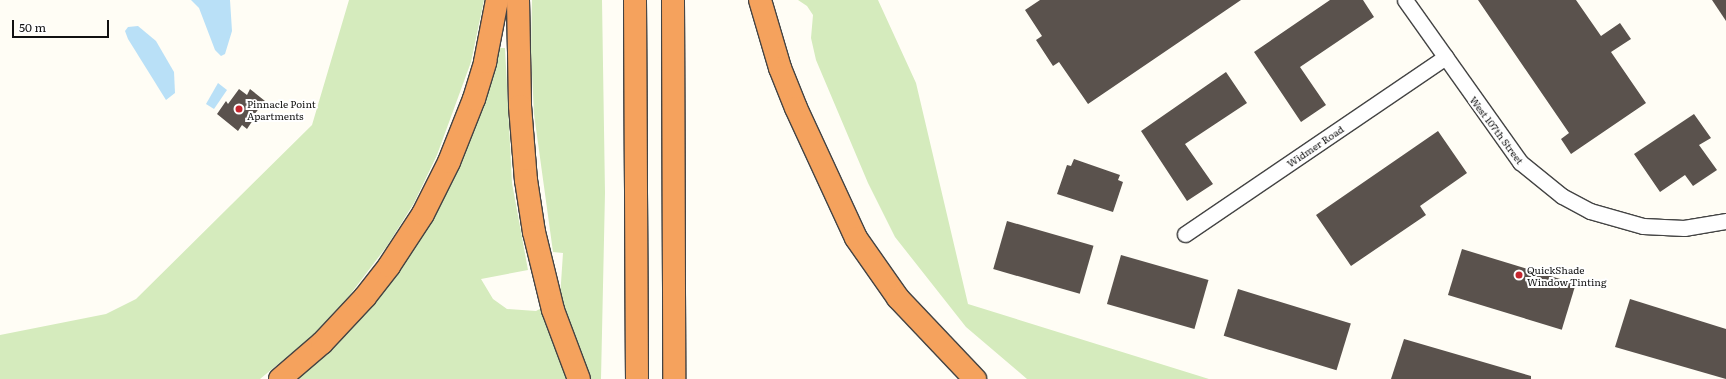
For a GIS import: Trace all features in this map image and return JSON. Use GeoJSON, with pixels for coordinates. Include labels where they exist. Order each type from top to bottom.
{"type":"FeatureCollection","features":[{"type":"Feature","properties":{"kind":"highway"},"geometry":{"type":"LineString","coordinates":[[280,379],[322,343],[365,297],[389,266],[423,214],[449,162],[474,99],[484,62],[496,0]]}},
{"type":"Feature","properties":{"kind":"highway"},"geometry":{"type":"LineString","coordinates":[[518,0],[520,106],[526,180],[543,276],[566,349],[579,379]]}},
{"type":"Feature","properties":{"kind":"highway"},"geometry":{"type":"LineString","coordinates":[[635,0],[637,379]]}},
{"type":"Feature","properties":{"kind":"highway"},"geometry":{"type":"LineString","coordinates":[[673,0],[674,379]]}},
{"type":"Feature","properties":{"kind":"highway"},"geometry":{"type":"LineString","coordinates":[[760,0],[780,68],[796,108],[856,238],[898,298],[975,379]]}},
{"type":"Feature","properties":{"kind":"street","name":"West 107th Street"},"geometry":{"type":"LineString","coordinates":[[1405,0],[1500,136],[1520,162],[1541,181],[1590,211],[1623,221],[1665,228],[1691,227],[1726,221]]}},
{"type":"Feature","properties":{"kind":"street","name":"Widmer Road"},"geometry":{"type":"LineString","coordinates":[[1185,234],[1445,57]]}},
{"type":"Feature","properties":{"kind":"green space"},"geometry":{"type":"Polygon","coordinates":[[[349,0],[484,0],[471,62],[437,155],[414,203],[387,246],[349,296],[311,337],[260,379],[0,379],[0,335],[106,314],[136,299],[312,125],[349,0]]]}},
{"type":"Feature","properties":{"kind":"green space"},"geometry":{"type":"Polygon","coordinates":[[[532,0],[602,0],[605,193],[601,379],[296,379],[458,166],[478,119],[499,48],[505,48],[512,183],[528,270],[481,279],[493,299],[507,309],[536,311],[560,298],[563,253],[553,252],[534,114],[531,52],[532,0]]]}},
{"type":"Feature","properties":{"kind":"green space"},"geometry":{"type":"Polygon","coordinates":[[[798,0],[878,0],[916,83],[968,304],[1209,379],[1027,379],[966,327],[895,237],[868,183],[816,60],[811,38],[813,15],[807,6],[798,0]]]}},
{"type":"Feature","properties":{"kind":"water"},"geometry":{"type":"Polygon","coordinates":[[[191,0],[230,0],[232,31],[225,54],[221,56],[215,50],[199,8],[191,0]]]}},
{"type":"Feature","properties":{"kind":"water"},"geometry":{"type":"Polygon","coordinates":[[[138,26],[156,41],[174,72],[175,93],[166,100],[128,39],[125,31],[128,27],[138,26]]]}},
{"type":"Feature","properties":{"kind":"water"},"geometry":{"type":"Polygon","coordinates":[[[218,83],[227,90],[214,109],[206,104],[218,83]]]}},
{"type":"Feature","properties":{"kind":"building"},"geometry":{"type":"Polygon","coordinates":[[[1040,0],[1241,0],[1088,104],[1059,62],[1053,66],[1036,40],[1042,36],[1025,10],[1040,0]]]}},
{"type":"Feature","properties":{"kind":"building"},"geometry":{"type":"Polygon","coordinates":[[[1330,0],[1363,0],[1374,17],[1300,67],[1326,105],[1301,122],[1254,52],[1330,0]]]}},
{"type":"Feature","properties":{"kind":"building"},"geometry":{"type":"Polygon","coordinates":[[[1478,0],[1576,0],[1601,36],[1620,23],[1631,39],[1611,52],[1646,103],[1571,154],[1561,139],[1569,133],[1478,0]]]}},
{"type":"Feature","properties":{"kind":"building"},"geometry":{"type":"Polygon","coordinates":[[[1712,0],[1726,0],[1726,21],[1712,0]]]}},
{"type":"Feature","properties":{"kind":"building"},"geometry":{"type":"Polygon","coordinates":[[[1226,72],[1247,103],[1185,144],[1213,184],[1187,201],[1141,131],[1226,72]]]}},
{"type":"Feature","properties":{"kind":"building","name":"Pinnacle Point Apartments"},"geometry":{"type":"Polygon","coordinates":[[[239,89],[247,95],[250,89],[265,101],[253,116],[255,117],[247,129],[242,125],[238,131],[217,114],[226,101],[228,104],[239,89]]]}},
{"type":"Feature","properties":{"kind":"building"},"geometry":{"type":"Polygon","coordinates":[[[1694,114],[1711,138],[1699,145],[1717,170],[1693,186],[1685,175],[1660,192],[1634,154],[1694,114]]]}},
{"type":"Feature","properties":{"kind":"building"},"geometry":{"type":"Polygon","coordinates":[[[1438,131],[1467,173],[1420,206],[1426,215],[1351,266],[1316,215],[1438,131]]]}},
{"type":"Feature","properties":{"kind":"building"},"geometry":{"type":"Polygon","coordinates":[[[1074,159],[1120,175],[1118,180],[1123,182],[1113,212],[1057,194],[1067,165],[1071,166],[1074,159]]]}},
{"type":"Feature","properties":{"kind":"building"},"geometry":{"type":"Polygon","coordinates":[[[1007,221],[1094,246],[1080,294],[993,269],[1007,221]]]}},
{"type":"Feature","properties":{"kind":"building"},"geometry":{"type":"Polygon","coordinates":[[[1462,249],[1576,284],[1562,330],[1448,295],[1462,249]]]}},
{"type":"Feature","properties":{"kind":"building"},"geometry":{"type":"Polygon","coordinates":[[[1121,255],[1208,280],[1194,329],[1107,304],[1121,255]]]}},
{"type":"Feature","properties":{"kind":"building"},"geometry":{"type":"Polygon","coordinates":[[[1238,289],[1351,323],[1337,370],[1224,336],[1238,289]]]}},
{"type":"Feature","properties":{"kind":"building"},"geometry":{"type":"Polygon","coordinates":[[[1630,299],[1726,329],[1726,379],[1615,347],[1630,299]]]}},
{"type":"Feature","properties":{"kind":"building"},"geometry":{"type":"Polygon","coordinates":[[[1404,339],[1531,376],[1531,379],[1391,379],[1404,339]]]}},
{"type":"Feature","properties":{"kind":"place","name":"Pinnacle Point Apartments"},"geometry":{"type":"Point","coordinates":[239,109]}},
{"type":"Feature","properties":{"kind":"place","name":"QuickShade Window Tinting"},"geometry":{"type":"Point","coordinates":[1519,275]}}]}
